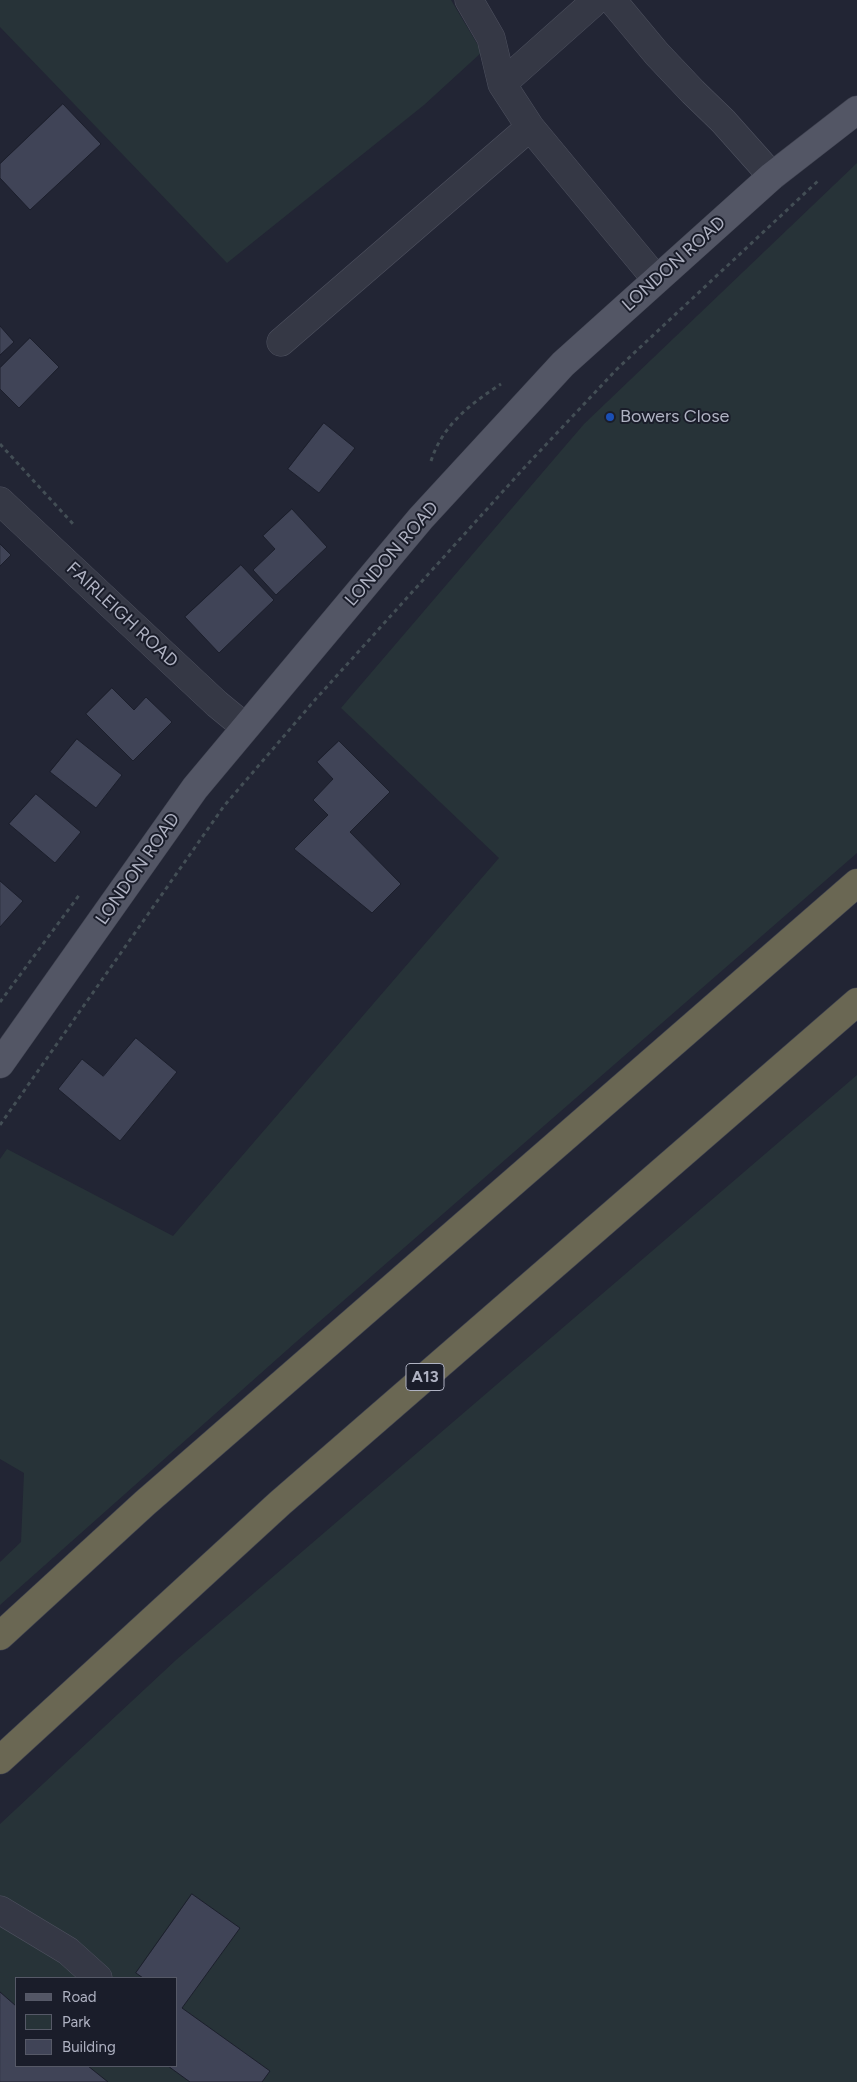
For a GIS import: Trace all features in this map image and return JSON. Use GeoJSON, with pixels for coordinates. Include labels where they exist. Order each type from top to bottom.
{"type":"FeatureCollection","features":[{"type":"Feature","properties":{"kind":"highway"},"geometry":{"type":"LineString","coordinates":[[0,1636],[153,1497],[857,883]]}},
{"type":"Feature","properties":{"kind":"highway","name":"A13"},"geometry":{"type":"LineString","coordinates":[[0,1760],[280,1503],[857,1002]]}},
{"type":"Feature","properties":{"kind":"main road","name":"LONDON ROAD"},"geometry":{"type":"LineString","coordinates":[[0,1064],[195,788],[435,503],[563,364],[772,176],[857,110]]}},
{"type":"Feature","properties":{"kind":"street"},"geometry":{"type":"LineString","coordinates":[[469,0],[491,38],[502,84],[530,127],[656,279]]}},
{"type":"Feature","properties":{"kind":"street"},"geometry":{"type":"LineString","coordinates":[[502,84],[602,2],[723,121],[772,176]]}},
{"type":"Feature","properties":{"kind":"street"},"geometry":{"type":"LineString","coordinates":[[281,342],[530,127]]}},
{"type":"Feature","properties":{"kind":"street","name":"FAIRLEIGH ROAD"},"geometry":{"type":"LineString","coordinates":[[0,501],[217,704],[245,727]]}},
{"type":"Feature","properties":{"kind":"street"},"geometry":{"type":"LineString","coordinates":[[0,1910],[68,1951],[97,1977]]}},
{"type":"Feature","properties":{"kind":"path"},"geometry":{"type":"LineString","coordinates":[[0,1126],[224,806],[314,701],[524,468],[617,369],[822,178]]}},
{"type":"Feature","properties":{"kind":"green space"},"geometry":{"type":"Polygon","coordinates":[[[0,0],[451,0],[482,52],[424,105],[227,263],[0,27],[0,0]]]}},
{"type":"Feature","properties":{"kind":"green space"},"geometry":{"type":"Polygon","coordinates":[[[857,163],[857,853],[296,1342],[0,1605],[0,1562],[21,1542],[24,1473],[0,1459],[0,1159],[7,1149],[173,1236],[499,858],[341,708],[584,424],[857,163]]]}},
{"type":"Feature","properties":{"kind":"green space"},"geometry":{"type":"Polygon","coordinates":[[[857,1075],[857,2082],[0,2082],[0,1824],[176,1660],[857,1075]]]}},
{"type":"Feature","properties":{"kind":"building"},"geometry":{"type":"Polygon","coordinates":[[[63,104],[101,144],[30,210],[0,178],[0,164],[63,104]]]}},
{"type":"Feature","properties":{"kind":"building"},"geometry":{"type":"Polygon","coordinates":[[[0,326],[14,342],[0,355],[0,326]]]}},
{"type":"Feature","properties":{"kind":"building"},"geometry":{"type":"Polygon","coordinates":[[[30,338],[59,367],[19,408],[0,389],[0,368],[30,338]]]}},
{"type":"Feature","properties":{"kind":"building"},"geometry":{"type":"Polygon","coordinates":[[[324,423],[355,448],[319,493],[288,469],[324,423]]]}},
{"type":"Feature","properties":{"kind":"building"},"geometry":{"type":"Polygon","coordinates":[[[292,509],[327,547],[276,595],[253,570],[275,549],[263,536],[292,509]]]}},
{"type":"Feature","properties":{"kind":"building"},"geometry":{"type":"Polygon","coordinates":[[[0,544],[11,555],[0,566],[0,544]]]}},
{"type":"Feature","properties":{"kind":"building"},"geometry":{"type":"Polygon","coordinates":[[[241,565],[274,600],[219,653],[185,617],[241,565]]]}},
{"type":"Feature","properties":{"kind":"building"},"geometry":{"type":"Polygon","coordinates":[[[112,688],[134,710],[146,697],[172,722],[133,761],[86,714],[112,688]]]}},
{"type":"Feature","properties":{"kind":"building"},"geometry":{"type":"Polygon","coordinates":[[[77,739],[122,775],[96,808],[50,772],[77,739]]]}},
{"type":"Feature","properties":{"kind":"building"},"geometry":{"type":"Polygon","coordinates":[[[339,741],[390,792],[350,832],[401,884],[372,913],[294,849],[328,815],[313,800],[333,779],[317,762],[339,741]]]}},
{"type":"Feature","properties":{"kind":"building"},"geometry":{"type":"Polygon","coordinates":[[[36,794],[81,832],[55,863],[9,824],[36,794]]]}},
{"type":"Feature","properties":{"kind":"building"},"geometry":{"type":"Polygon","coordinates":[[[0,881],[23,901],[0,927],[0,881]]]}},
{"type":"Feature","properties":{"kind":"building"},"geometry":{"type":"Polygon","coordinates":[[[136,1038],[177,1072],[120,1141],[58,1089],[82,1059],[103,1076],[136,1038]]]}},
{"type":"Feature","properties":{"kind":"building"},"geometry":{"type":"Polygon","coordinates":[[[192,1894],[240,1928],[182,2008],[270,2071],[262,2082],[190,2082],[169,2067],[178,2067],[178,1977],[142,1977],[136,1973],[192,1894]]]}},
{"type":"Feature","properties":{"kind":"building"},"geometry":{"type":"Polygon","coordinates":[[[0,1992],[15,2005],[15,2067],[89,2067],[108,2082],[0,2082],[0,1992]]]}},
{"type":"Feature","properties":{"kind":"place","name":"Bowers Close"},"geometry":{"type":"Point","coordinates":[610,417]}}]}
